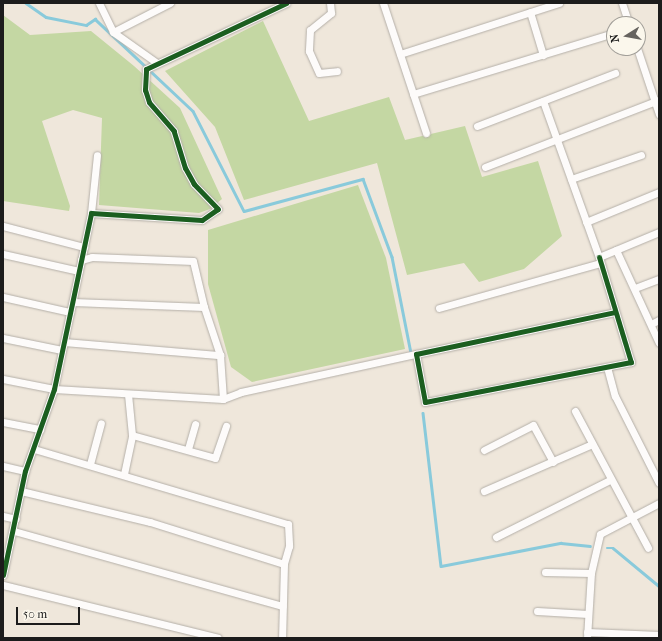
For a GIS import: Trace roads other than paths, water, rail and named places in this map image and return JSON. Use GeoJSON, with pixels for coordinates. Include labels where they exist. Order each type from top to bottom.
{"type":"FeatureCollection","features":[{"type":"Feature","properties":{"kind":"street"},"geometry":{"type":"LineString","coordinates":[[99,3],[113,32],[151,66]]}},
{"type":"Feature","properties":{"kind":"street"},"geometry":{"type":"LineString","coordinates":[[113,32],[170,3]]}},
{"type":"Feature","properties":{"kind":"street"},"geometry":{"type":"LineString","coordinates":[[151,66],[286,3]]}},
{"type":"Feature","properties":{"kind":"street"},"geometry":{"type":"LineString","coordinates":[[330,3],[331,13],[310,30],[309,51],[319,74],[337,70]]}},
{"type":"Feature","properties":{"kind":"street"},"geometry":{"type":"LineString","coordinates":[[383,3],[426,133]]}},
{"type":"Feature","properties":{"kind":"street"},"geometry":{"type":"LineString","coordinates":[[400,54],[559,3]]}},
{"type":"Feature","properties":{"kind":"street"},"geometry":{"type":"LineString","coordinates":[[622,3],[626,16]]}},
{"type":"Feature","properties":{"kind":"street"},"geometry":{"type":"LineString","coordinates":[[530,12],[543,55]]}},
{"type":"Feature","properties":{"kind":"street"},"geometry":{"type":"LineString","coordinates":[[413,94],[606,35]]}},
{"type":"Feature","properties":{"kind":"street"},"geometry":{"type":"LineString","coordinates":[[640,56],[657,101],[659,114]]}},
{"type":"Feature","properties":{"kind":"street"},"geometry":{"type":"LineString","coordinates":[[91,213],[202,220],[218,209],[194,184],[185,168],[174,131],[149,102],[145,90],[151,66]]}},
{"type":"Feature","properties":{"kind":"street"},"geometry":{"type":"LineString","coordinates":[[477,126],[615,73]]}},
{"type":"Feature","properties":{"kind":"street"},"geometry":{"type":"LineString","coordinates":[[416,354],[425,402],[631,362],[600,260],[543,101]]}},
{"type":"Feature","properties":{"kind":"street"},"geometry":{"type":"LineString","coordinates":[[484,167],[657,101]]}},
{"type":"Feature","properties":{"kind":"street"},"geometry":{"type":"LineString","coordinates":[[3,575],[6,553],[14,532],[26,471],[54,389],[91,213],[97,155]]}},
{"type":"Feature","properties":{"kind":"street"},"geometry":{"type":"LineString","coordinates":[[572,180],[641,155]]}},
{"type":"Feature","properties":{"kind":"street"},"geometry":{"type":"LineString","coordinates":[[586,222],[659,192]]}},
{"type":"Feature","properties":{"kind":"street"},"geometry":{"type":"LineString","coordinates":[[3,226],[84,247]]}},
{"type":"Feature","properties":{"kind":"street"},"geometry":{"type":"LineString","coordinates":[[439,308],[600,260],[616,250],[659,232]]}},
{"type":"Feature","properties":{"kind":"street"},"geometry":{"type":"LineString","coordinates":[[616,250],[635,288],[659,343]]}},
{"type":"Feature","properties":{"kind":"street"},"geometry":{"type":"LineString","coordinates":[[3,254],[79,271]]}},
{"type":"Feature","properties":{"kind":"street"},"geometry":{"type":"LineString","coordinates":[[81,260],[92,257],[193,261],[204,307],[220,356],[223,399]]}},
{"type":"Feature","properties":{"kind":"street"},"geometry":{"type":"LineString","coordinates":[[635,288],[659,279]]}},
{"type":"Feature","properties":{"kind":"street"},"geometry":{"type":"LineString","coordinates":[[3,297],[70,312]]}},
{"type":"Feature","properties":{"kind":"street"},"geometry":{"type":"LineString","coordinates":[[73,302],[204,307]]}},
{"type":"Feature","properties":{"kind":"street"},"geometry":{"type":"LineString","coordinates":[[3,379],[54,389],[223,399],[241,392],[616,312]]}},
{"type":"Feature","properties":{"kind":"street"},"geometry":{"type":"LineString","coordinates":[[651,324],[659,320]]}},
{"type":"Feature","properties":{"kind":"street"},"geometry":{"type":"LineString","coordinates":[[3,338],[62,350]]}},
{"type":"Feature","properties":{"kind":"street"},"geometry":{"type":"LineString","coordinates":[[64,342],[220,356]]}},
{"type":"Feature","properties":{"kind":"street"},"geometry":{"type":"LineString","coordinates":[[607,367],[615,396],[659,483]]}},
{"type":"Feature","properties":{"kind":"street"},"geometry":{"type":"LineString","coordinates":[[124,474],[132,435],[128,394]]}},
{"type":"Feature","properties":{"kind":"street"},"geometry":{"type":"LineString","coordinates":[[575,411],[610,480],[648,548]]}},
{"type":"Feature","properties":{"kind":"street"},"geometry":{"type":"LineString","coordinates":[[3,422],[40,429]]}},
{"type":"Feature","properties":{"kind":"street"},"geometry":{"type":"LineString","coordinates":[[90,464],[101,423]]}},
{"type":"Feature","properties":{"kind":"street"},"geometry":{"type":"LineString","coordinates":[[188,449],[195,424]]}},
{"type":"Feature","properties":{"kind":"street"},"geometry":{"type":"LineString","coordinates":[[484,450],[533,425],[553,462]]}},
{"type":"Feature","properties":{"kind":"street"},"geometry":{"type":"LineString","coordinates":[[132,435],[188,449],[215,458],[226,426]]}},
{"type":"Feature","properties":{"kind":"street"},"geometry":{"type":"LineString","coordinates":[[484,492],[592,444]]}},
{"type":"Feature","properties":{"kind":"street"},"geometry":{"type":"LineString","coordinates":[[34,449],[124,474],[288,524],[289,546],[284,564],[282,638]]}},
{"type":"Feature","properties":{"kind":"street"},"geometry":{"type":"LineString","coordinates":[[3,466],[26,471]]}},
{"type":"Feature","properties":{"kind":"street"},"geometry":{"type":"LineString","coordinates":[[496,537],[610,480]]}},
{"type":"Feature","properties":{"kind":"street"},"geometry":{"type":"LineString","coordinates":[[21,491],[150,522],[284,564]]}},
{"type":"Feature","properties":{"kind":"street"},"geometry":{"type":"LineString","coordinates":[[659,503],[631,516],[600,534],[591,573],[587,635],[659,635]]}},
{"type":"Feature","properties":{"kind":"street"},"geometry":{"type":"LineString","coordinates":[[3,516],[16,519]]}},
{"type":"Feature","properties":{"kind":"street"},"geometry":{"type":"LineString","coordinates":[[14,532],[283,606]]}},
{"type":"Feature","properties":{"kind":"street"},"geometry":{"type":"LineString","coordinates":[[545,572],[591,573]]}},
{"type":"Feature","properties":{"kind":"street"},"geometry":{"type":"LineString","coordinates":[[3,585],[218,638]]}},
{"type":"Feature","properties":{"kind":"street"},"geometry":{"type":"LineString","coordinates":[[537,611],[588,614]]}},
{"type":"Feature","properties":{"kind":"waterway"},"geometry":{"type":"LineString","coordinates":[[26,3],[46,17],[86,25],[95,19],[193,111],[244,211],[363,179],[392,257],[411,353]]}},
{"type":"Feature","properties":{"kind":"waterway"},"geometry":{"type":"LineString","coordinates":[[423,413],[441,566],[561,543],[590,546]]}},
{"type":"Feature","properties":{"kind":"waterway"},"geometry":{"type":"LineString","coordinates":[[607,548],[613,548],[659,586]]}}]}
